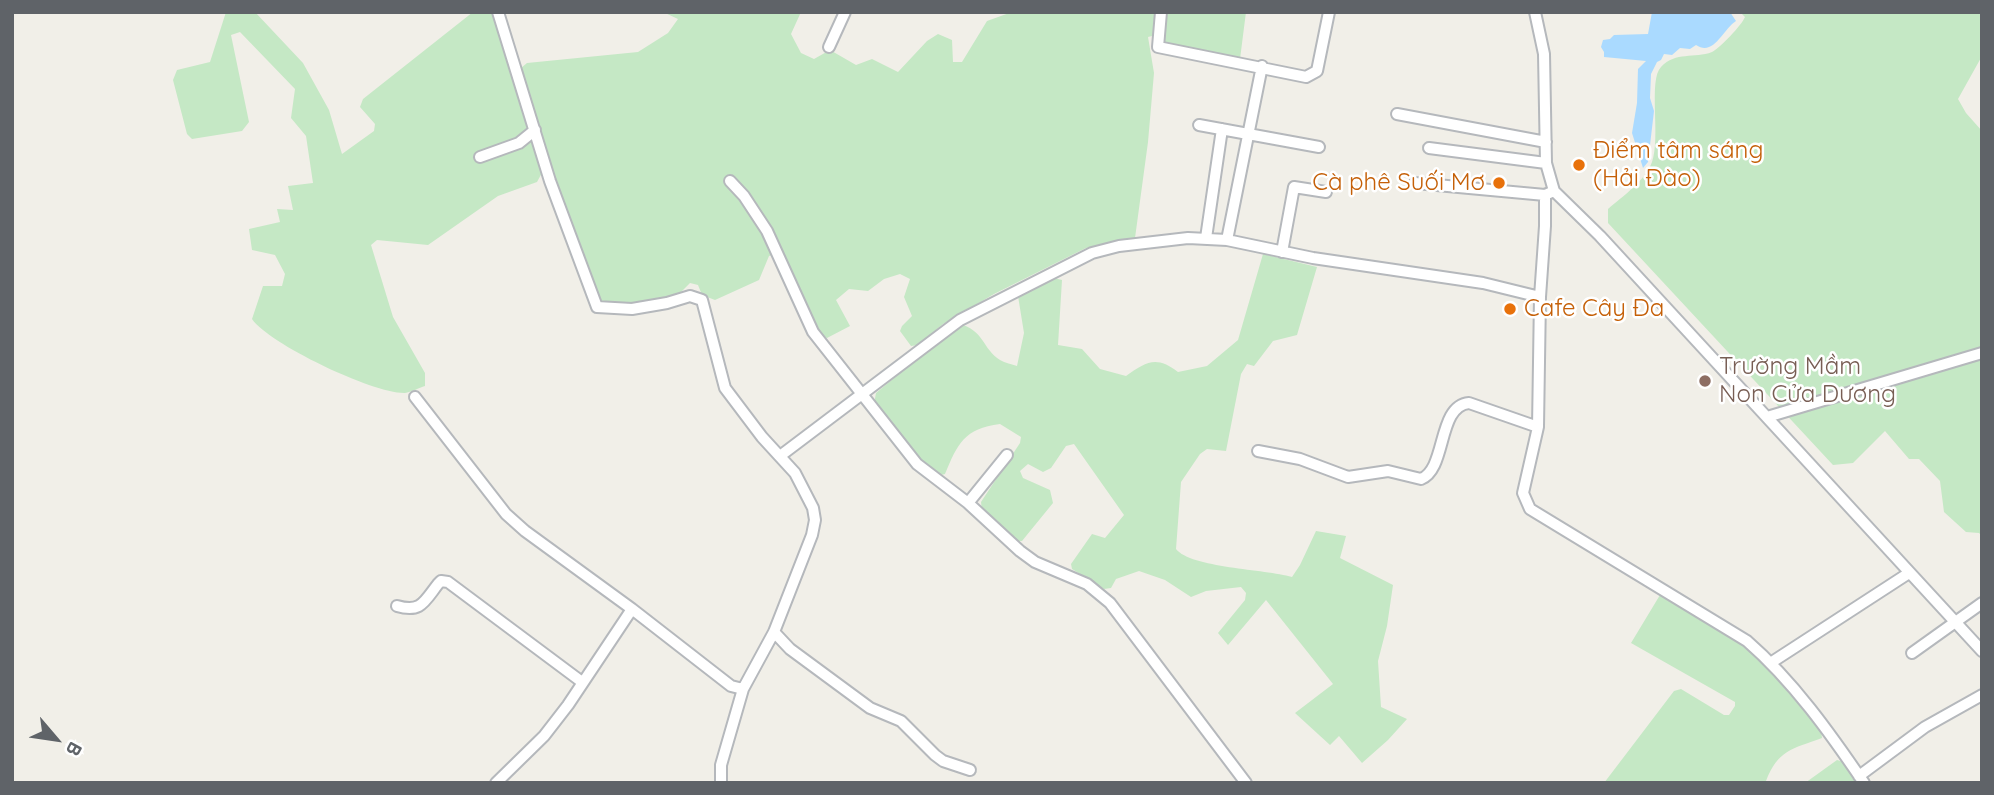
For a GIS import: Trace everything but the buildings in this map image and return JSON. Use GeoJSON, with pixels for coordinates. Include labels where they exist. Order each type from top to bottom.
{"type":"FeatureCollection","features":[{"type":"Feature","properties":{"kind":"street"},"geometry":{"type":"LineString","coordinates":[[498,12],[550,181],[597,307],[632,309],[690,296],[698,297],[704,304],[725,388],[762,437],[795,473],[810,498],[815,520],[812,535],[774,632],[743,689],[721,765],[722,783]]}},
{"type":"Feature","properties":{"kind":"street"},"geometry":{"type":"LineString","coordinates":[[830,47],[845,12]]}},
{"type":"Feature","properties":{"kind":"street"},"geometry":{"type":"LineString","coordinates":[[1161,12],[1158,47],[1306,77],[1314,74],[1318,66],[1329,12]]}},
{"type":"Feature","properties":{"kind":"street"},"geometry":{"type":"LineString","coordinates":[[1535,12],[1544,54],[1549,193],[1540,297],[1538,427],[1523,493],[1530,509],[1739,636],[1772,662],[1861,780],[1925,727],[1982,695]]}},
{"type":"Feature","properties":{"kind":"street"},"geometry":{"type":"LineString","coordinates":[[1227,240],[1262,66]]}},
{"type":"Feature","properties":{"kind":"street"},"geometry":{"type":"LineString","coordinates":[[1396,114],[1546,142]]}},
{"type":"Feature","properties":{"kind":"street"},"geometry":{"type":"LineString","coordinates":[[1199,125],[1319,148]]}},
{"type":"Feature","properties":{"kind":"street"},"geometry":{"type":"LineString","coordinates":[[1206,238],[1222,129]]}},
{"type":"Feature","properties":{"kind":"street"},"geometry":{"type":"LineString","coordinates":[[480,157],[519,144],[535,130]]}},
{"type":"Feature","properties":{"kind":"street"},"geometry":{"type":"LineString","coordinates":[[1429,148],[1546,163]]}},
{"type":"Feature","properties":{"kind":"street"},"geometry":{"type":"LineString","coordinates":[[730,181],[744,196],[766,231],[813,332],[917,464],[968,503],[1035,562],[1087,584],[1110,603],[1246,783]]}},
{"type":"Feature","properties":{"kind":"street"},"geometry":{"type":"LineString","coordinates":[[1415,183],[1549,193],[1601,236],[1982,651]]}},
{"type":"Feature","properties":{"kind":"street"},"geometry":{"type":"LineString","coordinates":[[1282,252],[1294,187],[1326,192]]}},
{"type":"Feature","properties":{"kind":"street"},"geometry":{"type":"LineString","coordinates":[[780,456],[960,320],[1092,253],[1119,246],[1206,238],[1227,240],[1389,271],[1483,283],[1540,297]]}},
{"type":"Feature","properties":{"kind":"street"},"geometry":{"type":"LineString","coordinates":[[1767,417],[1982,353]]}},
{"type":"Feature","properties":{"kind":"street"},"geometry":{"type":"LineString","coordinates":[[415,397],[506,514],[524,531],[632,609],[731,686],[743,689]]}},
{"type":"Feature","properties":{"kind":"street"},"geometry":{"type":"LineString","coordinates":[[1258,451],[1300,459],[1348,477],[1388,471],[1421,480],[1429,474],[1451,416],[1463,404],[1469,403],[1538,427]]}},
{"type":"Feature","properties":{"kind":"street"},"geometry":{"type":"LineString","coordinates":[[968,503],[1007,455]]}},
{"type":"Feature","properties":{"kind":"street"},"geometry":{"type":"LineString","coordinates":[[1772,662],[1909,573]]}},
{"type":"Feature","properties":{"kind":"street"},"geometry":{"type":"LineString","coordinates":[[397,606],[411,610],[421,606],[441,581],[448,582],[582,682]]}},
{"type":"Feature","properties":{"kind":"street"},"geometry":{"type":"LineString","coordinates":[[1912,653],[1982,603]]}},
{"type":"Feature","properties":{"kind":"street"},"geometry":{"type":"LineString","coordinates":[[496,783],[544,736],[632,609]]}},
{"type":"Feature","properties":{"kind":"street"},"geometry":{"type":"LineString","coordinates":[[774,632],[790,649],[870,708],[901,721],[934,755],[970,770]]}},
{"type":"Feature","properties":{"kind":"green space"},"geometry":{"type":"Polygon","coordinates":[[[226,12],[255,12],[303,63],[329,110],[342,154],[374,131],[375,124],[360,107],[363,99],[473,12],[493,13],[522,112],[543,171],[537,182],[498,196],[428,245],[377,240],[371,245],[393,317],[425,373],[425,386],[405,393],[347,377],[300,354],[262,329],[252,319],[263,286],[282,286],[285,274],[275,255],[252,250],[249,229],[280,222],[277,209],[293,210],[288,186],[313,183],[306,136],[291,118],[295,89],[240,32],[231,35],[249,122],[242,131],[192,139],[187,134],[173,80],[177,70],[210,62],[226,12]]]}},
{"type":"Feature","properties":{"kind":"green space"},"geometry":{"type":"Polygon","coordinates":[[[663,12],[801,12],[791,34],[801,53],[814,59],[830,50],[856,65],[872,59],[898,72],[927,41],[938,34],[952,40],[953,62],[962,62],[987,21],[1012,12],[1246,12],[1240,59],[1163,45],[1152,36],[1148,37],[1154,73],[1135,238],[1131,241],[1086,248],[994,294],[943,324],[918,345],[911,346],[900,331],[912,316],[904,297],[910,279],[900,274],[884,279],[868,291],[849,289],[836,300],[850,326],[827,338],[820,336],[778,253],[769,256],[759,280],[715,300],[702,295],[698,285],[690,283],[678,295],[648,303],[600,305],[552,179],[521,68],[527,63],[638,52],[668,33],[678,19],[663,12]]]}},
{"type":"Feature","properties":{"kind":"green space"},"geometry":{"type":"Polygon","coordinates":[[[1740,12],[1982,12],[1982,56],[1958,99],[1982,131],[1982,536],[1979,533],[1966,532],[1944,512],[1940,481],[1919,459],[1909,459],[1885,431],[1853,463],[1833,465],[1608,223],[1608,209],[1639,182],[1652,162],[1655,84],[1661,67],[1679,57],[1712,52],[1743,21],[1745,17],[1740,12]]]}},
{"type":"Feature","properties":{"kind":"green space"},"geometry":{"type":"Polygon","coordinates":[[[1263,254],[1317,267],[1297,335],[1273,341],[1254,366],[1247,364],[1241,374],[1226,451],[1207,449],[1200,454],[1181,482],[1176,549],[1184,555],[1212,564],[1292,577],[1316,531],[1346,536],[1340,558],[1393,585],[1378,661],[1381,707],[1407,719],[1362,763],[1339,736],[1330,745],[1295,713],[1333,684],[1266,600],[1228,645],[1218,633],[1245,600],[1246,593],[1241,587],[1206,591],[1191,597],[1165,580],[1139,571],[1116,579],[1111,588],[1104,589],[1072,569],[1071,564],[1092,534],[1105,538],[1124,515],[1074,444],[1066,446],[1051,468],[1043,472],[1028,464],[1020,471],[1023,478],[1050,490],[1053,503],[1022,541],[1017,541],[982,511],[981,502],[1020,443],[1021,437],[1000,424],[978,430],[964,439],[945,474],[941,475],[917,457],[874,404],[876,393],[963,325],[976,332],[1000,360],[1017,366],[1024,333],[1018,296],[1054,278],[1062,280],[1058,345],[1082,349],[1100,369],[1126,376],[1151,362],[1163,363],[1178,372],[1207,366],[1238,340],[1263,254]]]}},
{"type":"Feature","properties":{"kind":"green space"},"geometry":{"type":"Polygon","coordinates":[[[1663,594],[1770,663],[1821,730],[1822,738],[1794,748],[1781,757],[1766,781],[1769,783],[1604,783],[1674,691],[1681,689],[1724,715],[1729,715],[1735,706],[1735,702],[1631,643],[1663,594]]]}},
{"type":"Feature","properties":{"kind":"green space"},"geometry":{"type":"Polygon","coordinates":[[[1837,760],[1844,762],[1858,783],[1805,783],[1837,760]]]}},
{"type":"Feature","properties":{"kind":"water"},"geometry":{"type":"Polygon","coordinates":[[[1652,12],[1730,12],[1736,21],[1713,45],[1680,48],[1672,55],[1664,54],[1657,62],[1651,74],[1650,98],[1654,111],[1648,162],[1643,168],[1632,133],[1637,103],[1638,69],[1646,61],[1604,57],[1601,47],[1603,40],[1614,35],[1648,34],[1652,12]]]}},
{"type":"Feature","properties":{"kind":"place","name":"Điểm tâm sáng (Hải Đào)"},"geometry":{"type":"Point","coordinates":[1579,165]}},
{"type":"Feature","properties":{"kind":"place","name":"Cà phê Suối Mơ"},"geometry":{"type":"Point","coordinates":[1499,183]}},
{"type":"Feature","properties":{"kind":"place","name":"Cafe Cây Đa"},"geometry":{"type":"Point","coordinates":[1510,309]}},
{"type":"Feature","properties":{"kind":"place","name":"Trường Mầm Non Cửa Dương"},"geometry":{"type":"Point","coordinates":[1705,381]}}]}
